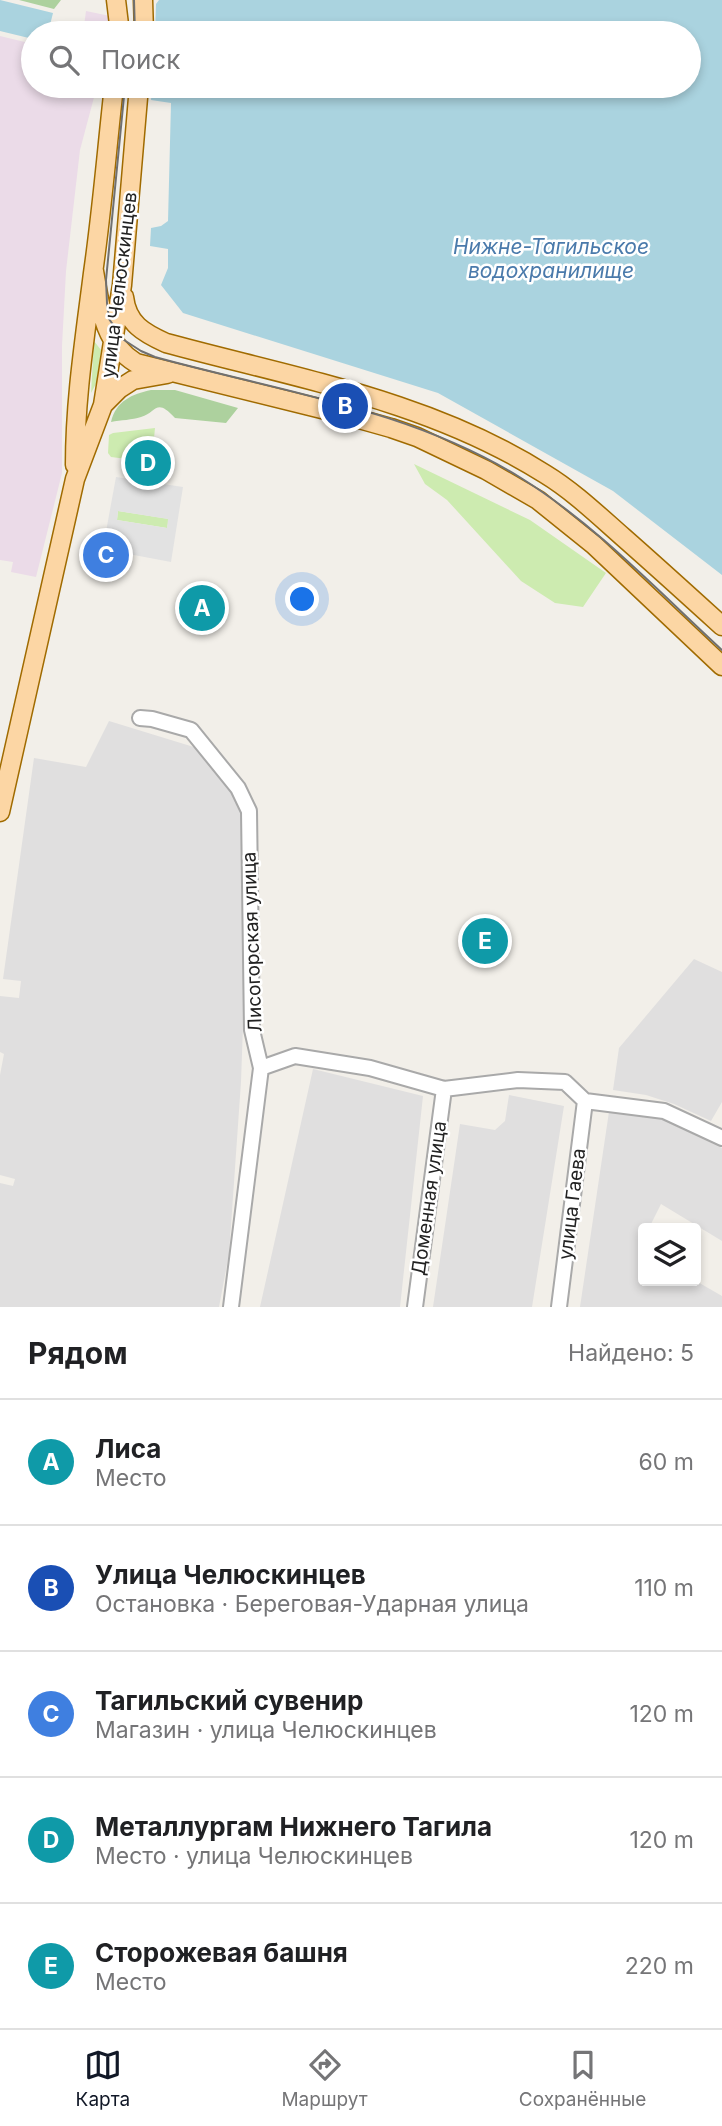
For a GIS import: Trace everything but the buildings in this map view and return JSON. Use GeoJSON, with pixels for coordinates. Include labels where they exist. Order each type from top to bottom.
{"type":"FeatureCollection","features":[{"type":"Feature","properties":{"kind":"main road"},"geometry":{"type":"LineString","coordinates":[[116,0],[119,21]]}},
{"type":"Feature","properties":{"kind":"main road"},"geometry":{"type":"LineString","coordinates":[[143,0],[144,21]]}},
{"type":"Feature","properties":{"kind":"main road","name":"улица Челюскинцев"},"geometry":{"type":"LineString","coordinates":[[75,478],[76,410],[82,346],[94,271],[113,98]]}},
{"type":"Feature","properties":{"kind":"main road","name":"улица Челюскинцев"},"geometry":{"type":"LineString","coordinates":[[0,811],[75,478],[103,405],[122,285],[138,98]]}},
{"type":"Feature","properties":{"kind":"main road"},"geometry":{"type":"LineString","coordinates":[[94,271],[102,317],[114,344],[136,363],[334,411],[391,428],[417,437],[486,470],[538,500],[594,545],[722,666]]}},
{"type":"Feature","properties":{"kind":"main road"},"geometry":{"type":"LineString","coordinates":[[122,285],[125,305],[135,325],[140,331],[166,343],[408,408],[479,437],[516,457],[547,475],[593,510],[722,626]]}},
{"type":"Feature","properties":{"kind":"main road"},"geometry":{"type":"LineString","coordinates":[[103,405],[118,389],[133,380],[174,373]]}},
{"type":"Feature","properties":{"kind":"street","name":"Лисогорская улица"},"geometry":{"type":"LineString","coordinates":[[140,718],[191,730],[238,788],[249,811],[252,1030],[261,1068],[231,1307]]}},
{"type":"Feature","properties":{"kind":"street"},"geometry":{"type":"LineString","coordinates":[[261,1068],[295,1056],[370,1068],[444,1089],[518,1080],[565,1082],[585,1101],[664,1111],[722,1138]]}},
{"type":"Feature","properties":{"kind":"street","name":"Доменная улица"},"geometry":{"type":"LineString","coordinates":[[415,1307],[444,1089]]}},
{"type":"Feature","properties":{"kind":"street","name":"улица Гаева"},"geometry":{"type":"LineString","coordinates":[[559,1307],[585,1101]]}},
{"type":"Feature","properties":{"kind":"shaded area"},"geometry":{"type":"Polygon","coordinates":[[[86,11],[110,16],[109,21],[85,21],[86,11]]]}},
{"type":"Feature","properties":{"kind":"shaded area"},"geometry":{"type":"Polygon","coordinates":[[[0,36],[21,41],[21,98],[94,98],[80,150],[66,271],[62,346],[62,473],[36,577],[11,572],[13,562],[0,560],[0,36]]]}},
{"type":"Feature","properties":{"kind":"shaded area"},"geometry":{"type":"Polygon","coordinates":[[[116,477],[183,487],[171,562],[118,552],[120,540],[105,537],[116,477]],[[118,511],[117,520],[167,528],[168,519],[118,511]]]}},
{"type":"Feature","properties":{"kind":"shaded area"},"geometry":{"type":"Polygon","coordinates":[[[109,721],[197,748],[245,808],[245,969],[241,1082],[229,1254],[219,1307],[0,1307],[0,1183],[13,1186],[15,1179],[0,1175],[0,1075],[4,1054],[0,1052],[0,996],[19,998],[21,981],[3,979],[34,758],[86,767],[109,721]]]}},
{"type":"Feature","properties":{"kind":"shaded area"},"geometry":{"type":"Polygon","coordinates":[[[694,959],[722,972],[722,1102],[711,1121],[646,1095],[613,1090],[619,1048],[694,959]]]}},
{"type":"Feature","properties":{"kind":"shaded area"},"geometry":{"type":"Polygon","coordinates":[[[313,1069],[423,1096],[400,1307],[260,1307],[313,1069]]]}},
{"type":"Feature","properties":{"kind":"shaded area"},"geometry":{"type":"Polygon","coordinates":[[[509,1095],[564,1106],[532,1307],[433,1307],[460,1124],[495,1130],[505,1121],[509,1095]]]}},
{"type":"Feature","properties":{"kind":"shaded area"},"geometry":{"type":"Polygon","coordinates":[[[610,1105],[638,1108],[722,1148],[722,1241],[701,1228],[701,1223],[692,1223],[661,1204],[652,1223],[638,1223],[638,1286],[701,1286],[701,1284],[722,1296],[722,1307],[580,1307],[610,1105]]]}},
{"type":"Feature","properties":{"kind":"green space"},"geometry":{"type":"Polygon","coordinates":[[[19,0],[61,0],[54,9],[19,0]]]}},
{"type":"Feature","properties":{"kind":"green space"},"geometry":{"type":"Polygon","coordinates":[[[94,341],[101,350],[97,382],[91,393],[94,341]]]}},
{"type":"Feature","properties":{"kind":"green space"},"geometry":{"type":"Polygon","coordinates":[[[151,390],[175,390],[238,408],[226,423],[175,418],[160,407],[141,417],[111,422],[117,409],[126,400],[151,390]]]}},
{"type":"Feature","properties":{"kind":"green space"},"geometry":{"type":"Polygon","coordinates":[[[155,428],[153,448],[130,448],[127,459],[111,457],[108,453],[109,435],[155,428]]]}},
{"type":"Feature","properties":{"kind":"green space"},"geometry":{"type":"Polygon","coordinates":[[[414,464],[530,520],[606,573],[583,607],[555,603],[521,581],[447,500],[425,484],[414,464]]]}},
{"type":"Feature","properties":{"kind":"green space"},"geometry":{"type":"Polygon","coordinates":[[[118,511],[169,519],[167,528],[117,520],[118,511]]]}},
{"type":"Feature","properties":{"kind":"water"},"geometry":{"type":"Polygon","coordinates":[[[0,0],[53,13],[51,21],[21,21],[21,36],[0,31],[0,0]]]}},
{"type":"Feature","properties":{"kind":"water","name":"Нижне-Тагильское водохранилище"},"geometry":{"type":"Polygon","coordinates":[[[159,0],[722,0],[722,575],[613,491],[438,393],[183,313],[161,285],[168,268],[168,249],[150,246],[151,228],[168,221],[171,103],[151,98],[701,98],[701,21],[155,21],[156,4],[159,0]]]}},
{"type":"Feature","properties":{"kind":"tram line"},"geometry":{"type":"LineString","coordinates":[[134,0],[135,21]]}},
{"type":"Feature","properties":{"kind":"tram line"},"geometry":{"type":"LineString","coordinates":[[124,98],[106,280],[109,319],[124,340],[155,357],[389,418],[479,454],[521,478],[575,516],[722,650]]}},
{"type":"Feature","properties":{"kind":"place","name":"Улица Челюскинцев"},"geometry":{"type":"Point","coordinates":[345,406]}},
{"type":"Feature","properties":{"kind":"place","name":"Металлургам Нижнего Тагила"},"geometry":{"type":"Point","coordinates":[148,463]}},
{"type":"Feature","properties":{"kind":"place","name":"Тагильский сувенир"},"geometry":{"type":"Point","coordinates":[106,555]}},
{"type":"Feature","properties":{"kind":"place","name":"Лиса"},"geometry":{"type":"Point","coordinates":[202,608]}},
{"type":"Feature","properties":{"kind":"place","name":"Сторожевая башня"},"geometry":{"type":"Point","coordinates":[485,941]}}]}
